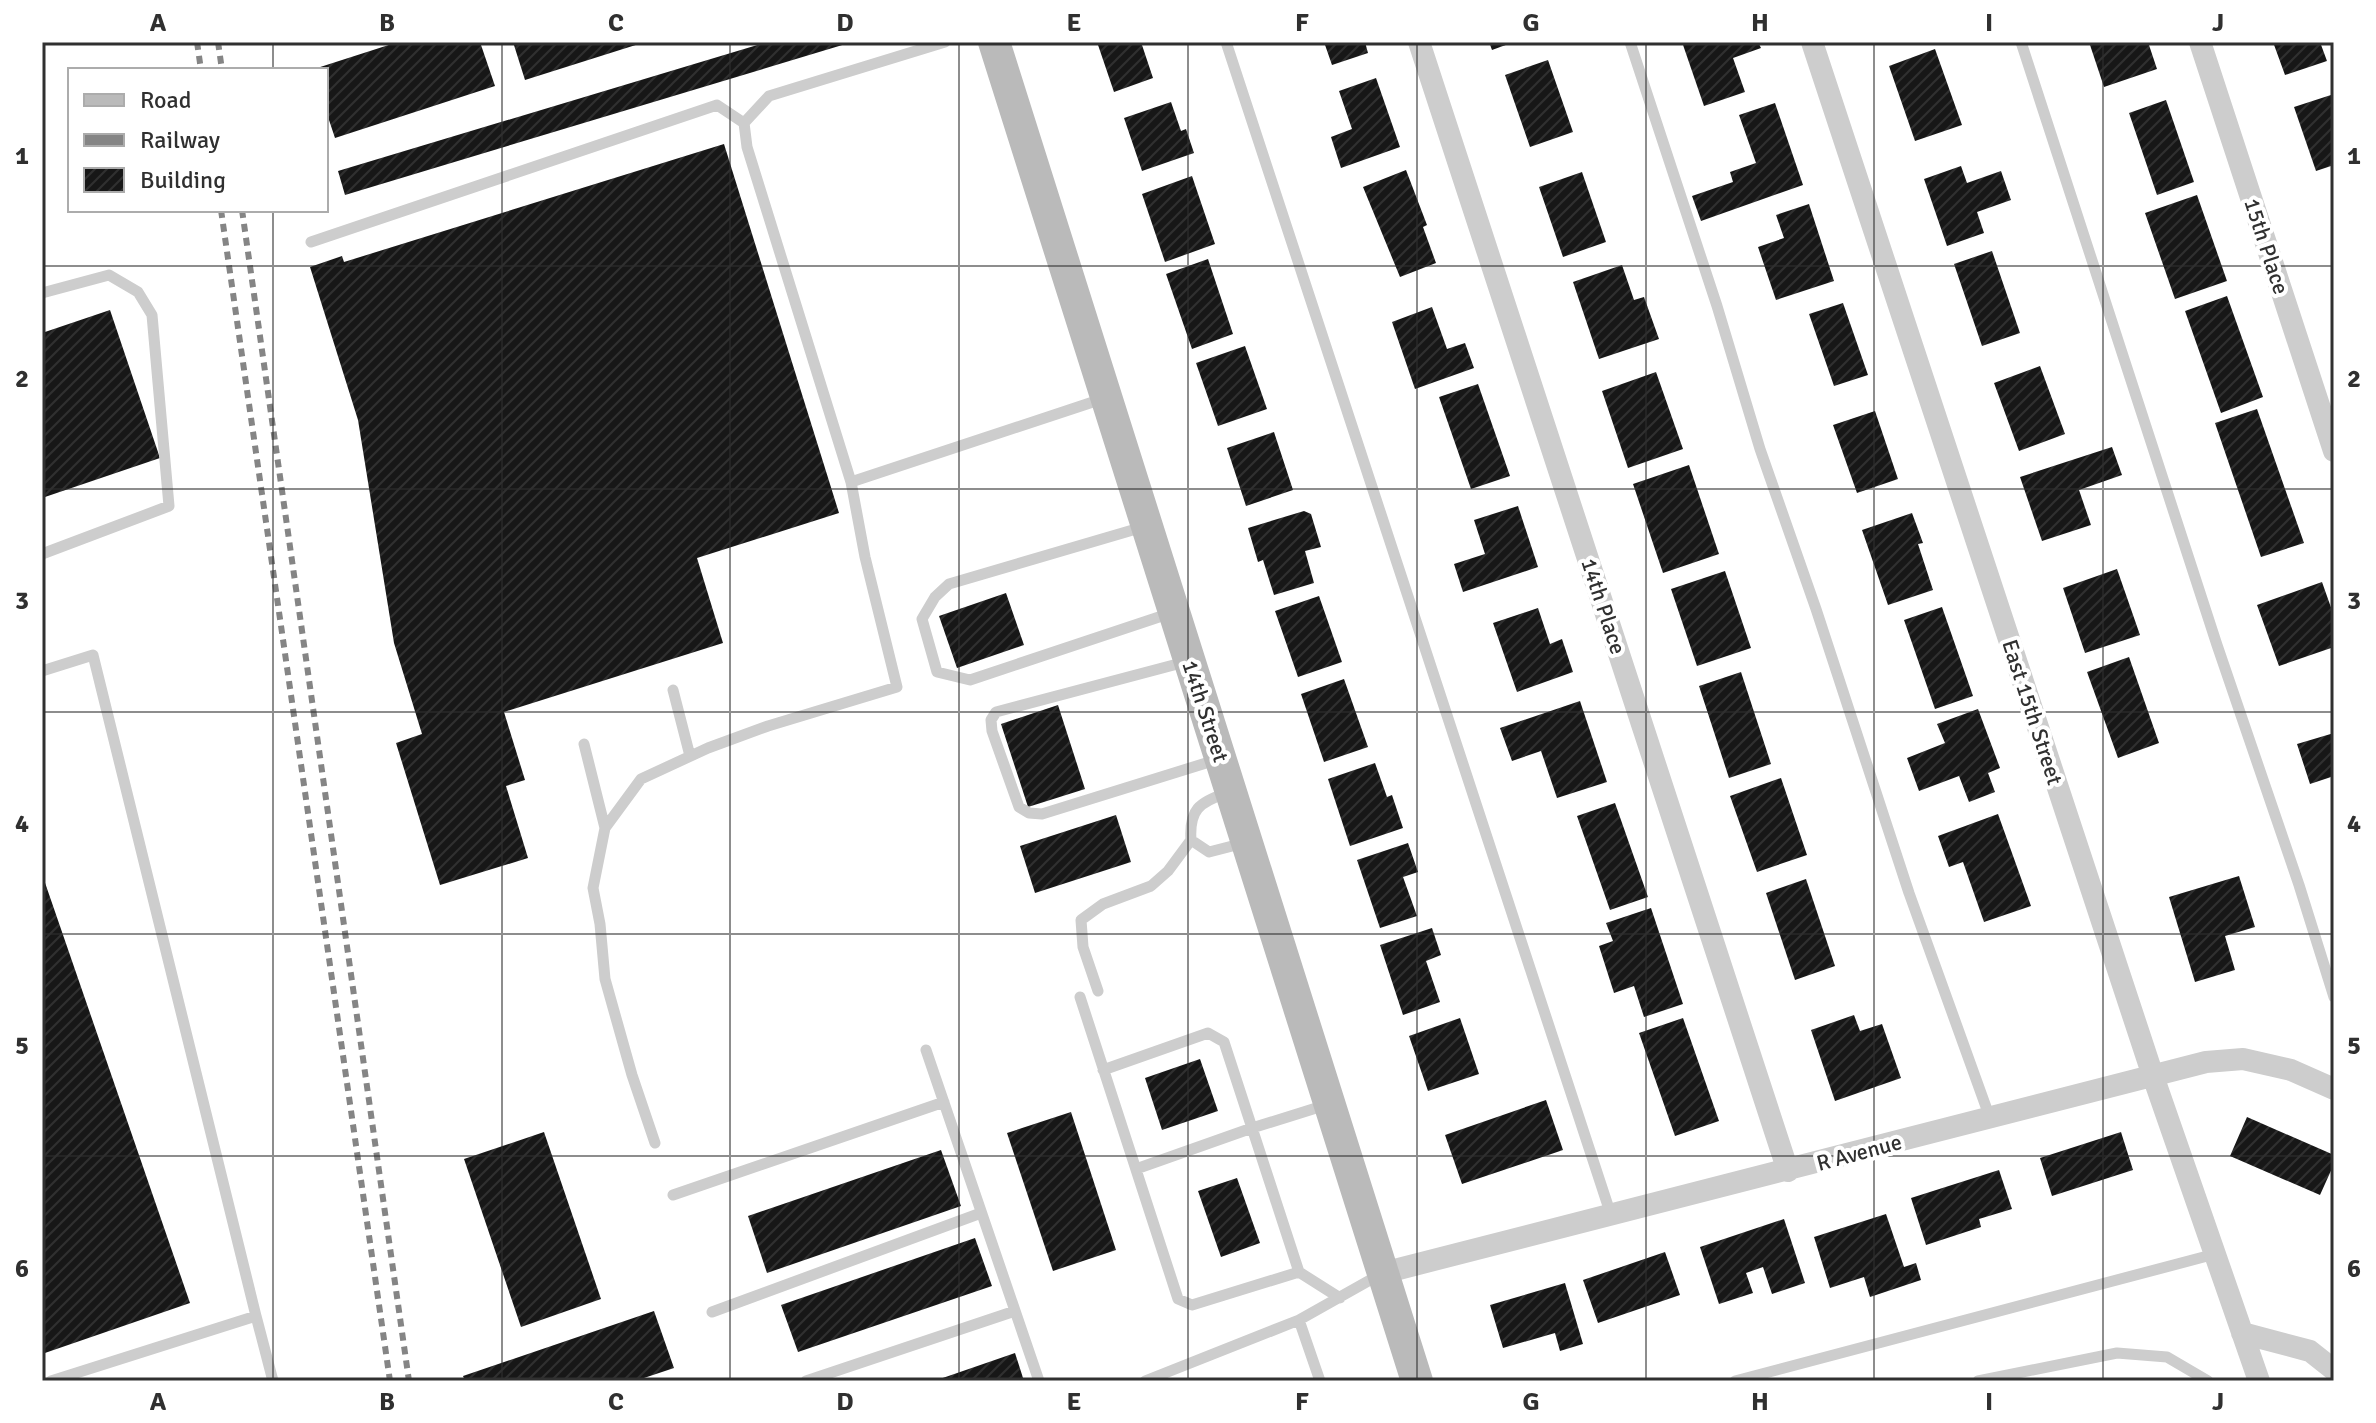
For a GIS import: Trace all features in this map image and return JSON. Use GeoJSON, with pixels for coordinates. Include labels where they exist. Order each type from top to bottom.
{"type":"FeatureCollection","features":[{"type":"Feature","properties":{"kind":"main road","name":"14th Street"},"geometry":{"type":"LineString","coordinates":[[994,42],[1417,1381]]}},
{"type":"Feature","properties":{"kind":"street","name":"14th Place"},"geometry":{"type":"LineString","coordinates":[[1419,42],[1788,1171]]}},
{"type":"Feature","properties":{"kind":"street","name":"East 15th Street"},"geometry":{"type":"LineString","coordinates":[[1812,42],[2153,1076],[2259,1381]]}},
{"type":"Feature","properties":{"kind":"street","name":"15th Place"},"geometry":{"type":"LineString","coordinates":[[2200,42],[2334,451]]}},
{"type":"Feature","properties":{"kind":"street","name":"R Avenue"},"geometry":{"type":"LineString","coordinates":[[1383,1273],[2206,1062],[2243,1059],[2291,1070],[2334,1089]]}},
{"type":"Feature","properties":{"kind":"street"},"geometry":{"type":"LineString","coordinates":[[2242,1333],[2310,1351],[2334,1370]]}},
{"type":"Feature","properties":{"kind":"lane"},"geometry":{"type":"LineString","coordinates":[[744,123],[769,96],[945,42]]}},
{"type":"Feature","properties":{"kind":"lane"},"geometry":{"type":"LineString","coordinates":[[1226,42],[1611,1215]]}},
{"type":"Feature","properties":{"kind":"lane"},"geometry":{"type":"LineString","coordinates":[[1630,42],[1717,306],[1760,449],[1909,893],[1990,1118]]}},
{"type":"Feature","properties":{"kind":"lane"},"geometry":{"type":"LineString","coordinates":[[2021,42],[2334,997]]}},
{"type":"Feature","properties":{"kind":"lane"},"geometry":{"type":"LineString","coordinates":[[311,242],[717,105],[744,123],[747,147],[851,482],[865,557],[897,687],[768,726],[641,779],[605,828],[593,888],[605,979],[655,1143]]}},
{"type":"Feature","properties":{"kind":"lane"},"geometry":{"type":"LineString","coordinates":[[42,293],[109,275],[138,292],[152,315],[169,506],[42,554]]}},
{"type":"Feature","properties":{"kind":"lane"},"geometry":{"type":"LineString","coordinates":[[851,482],[1106,397]]}},
{"type":"Feature","properties":{"kind":"lane"},"geometry":{"type":"LineString","coordinates":[[1147,526],[949,584],[935,597],[922,619],[937,672],[970,680],[1174,612]]}},
{"type":"Feature","properties":{"kind":"lane"},"geometry":{"type":"LineString","coordinates":[[42,671],[93,655],[273,1381]]}},
{"type":"Feature","properties":{"kind":"lane"},"geometry":{"type":"LineString","coordinates":[[1190,661],[996,712],[991,720],[992,731],[1019,807],[1029,813],[1042,814],[1221,758]]}},
{"type":"Feature","properties":{"kind":"lane"},"geometry":{"type":"LineString","coordinates":[[673,690],[690,756]]}},
{"type":"Feature","properties":{"kind":"lane"},"geometry":{"type":"LineString","coordinates":[[584,744],[605,828]]}},
{"type":"Feature","properties":{"kind":"lane"},"geometry":{"type":"LineString","coordinates":[[1098,991],[1083,947],[1081,920],[1103,904],[1151,886],[1168,871],[1191,840],[1190,824],[1195,811],[1206,800],[1231,792]]}},
{"type":"Feature","properties":{"kind":"lane"},"geometry":{"type":"LineString","coordinates":[[1191,840],[1209,852],[1247,842]]}},
{"type":"Feature","properties":{"kind":"lane"},"geometry":{"type":"LineString","coordinates":[[1080,997],[1178,1299],[1192,1305],[1299,1272]]}},
{"type":"Feature","properties":{"kind":"lane"},"geometry":{"type":"LineString","coordinates":[[1103,1070],[1208,1033],[1224,1042],[1299,1272],[1340,1298]]}},
{"type":"Feature","properties":{"kind":"lane"},"geometry":{"type":"LineString","coordinates":[[926,1050],[1039,1381]]}},
{"type":"Feature","properties":{"kind":"lane"},"geometry":{"type":"LineString","coordinates":[[673,1195],[944,1102]]}},
{"type":"Feature","properties":{"kind":"lane"},"geometry":{"type":"LineString","coordinates":[[1136,1169],[1330,1104]]}},
{"type":"Feature","properties":{"kind":"lane"},"geometry":{"type":"LineString","coordinates":[[712,1312],[981,1213]]}},
{"type":"Feature","properties":{"kind":"lane"},"geometry":{"type":"LineString","coordinates":[[1735,1381],[2215,1254]]}},
{"type":"Feature","properties":{"kind":"lane"},"geometry":{"type":"LineString","coordinates":[[1145,1381],[1299,1320],[1383,1273]]}},
{"type":"Feature","properties":{"kind":"lane"},"geometry":{"type":"LineString","coordinates":[[806,1381],[1015,1311]]}},
{"type":"Feature","properties":{"kind":"lane"},"geometry":{"type":"LineString","coordinates":[[51,1381],[256,1316]]}},
{"type":"Feature","properties":{"kind":"lane"},"geometry":{"type":"LineString","coordinates":[[1299,1320],[1320,1381]]}},
{"type":"Feature","properties":{"kind":"lane"},"geometry":{"type":"LineString","coordinates":[[1978,1381],[2117,1353],[2167,1357],[2208,1381]]}},
{"type":"Feature","properties":{"kind":"lane"},"geometry":{"type":"LineString","coordinates":[[2181,1366],[2186,1381]]}},
{"type":"Feature","properties":{"kind":"building"},"geometry":{"type":"Polygon","coordinates":[[[398,42],[480,42],[495,86],[335,138],[328,117],[328,68],[317,68],[398,42]]]}},
{"type":"Feature","properties":{"kind":"building"},"geometry":{"type":"Polygon","coordinates":[[[513,42],[642,42],[642,43],[525,80],[513,42]]]}},
{"type":"Feature","properties":{"kind":"building"},"geometry":{"type":"Polygon","coordinates":[[[767,42],[849,43],[345,195],[338,171],[767,42]]]}},
{"type":"Feature","properties":{"kind":"building"},"geometry":{"type":"Polygon","coordinates":[[[1097,42],[1141,42],[1153,78],[1114,92],[1097,42]]]}},
{"type":"Feature","properties":{"kind":"building"},"geometry":{"type":"Polygon","coordinates":[[[1324,42],[1365,42],[1368,53],[1332,65],[1324,42]]]}},
{"type":"Feature","properties":{"kind":"building"},"geometry":{"type":"Polygon","coordinates":[[[1489,42],[1514,42],[1492,50],[1489,42]]]}},
{"type":"Feature","properties":{"kind":"building"},"geometry":{"type":"Polygon","coordinates":[[[1682,42],[1758,42],[1761,48],[1733,58],[1745,92],[1704,106],[1682,42]]]}},
{"type":"Feature","properties":{"kind":"building"},"geometry":{"type":"Polygon","coordinates":[[[2089,42],[2148,42],[2157,69],[2104,87],[2089,42]]]}},
{"type":"Feature","properties":{"kind":"building"},"geometry":{"type":"Polygon","coordinates":[[[2273,42],[2320,42],[2327,61],[2285,75],[2273,42]]]}},
{"type":"Feature","properties":{"kind":"building"},"geometry":{"type":"Polygon","coordinates":[[[1935,49],[1962,125],[1915,141],[1889,66],[1935,49]]]}},
{"type":"Feature","properties":{"kind":"building"},"geometry":{"type":"Polygon","coordinates":[[[1548,60],[1573,132],[1530,147],[1505,75],[1548,60]]]}},
{"type":"Feature","properties":{"kind":"building"},"geometry":{"type":"Polygon","coordinates":[[[1376,78],[1400,147],[1341,168],[1331,137],[1352,129],[1339,91],[1376,78]]]}},
{"type":"Feature","properties":{"kind":"building"},"geometry":{"type":"Polygon","coordinates":[[[2334,94],[2334,165],[2316,171],[2294,107],[2334,94]]]}},
{"type":"Feature","properties":{"kind":"building"},"geometry":{"type":"Polygon","coordinates":[[[2166,100],[2194,182],[2157,195],[2129,113],[2166,100]]]}},
{"type":"Feature","properties":{"kind":"building"},"geometry":{"type":"Polygon","coordinates":[[[1171,102],[1181,131],[1186,129],[1194,153],[1142,171],[1124,118],[1171,102]]]}},
{"type":"Feature","properties":{"kind":"building"},"geometry":{"type":"Polygon","coordinates":[[[1775,103],[1803,185],[1701,221],[1692,196],[1733,182],[1730,172],[1756,163],[1739,115],[1775,103]]]}},
{"type":"Feature","properties":{"kind":"building"},"geometry":{"type":"Polygon","coordinates":[[[724,144],[839,513],[697,558],[723,643],[504,712],[525,780],[506,786],[528,858],[440,885],[396,743],[422,734],[394,643],[358,420],[310,267],[342,256],[344,262],[724,144]]]}},
{"type":"Feature","properties":{"kind":"building"},"geometry":{"type":"Polygon","coordinates":[[[1961,166],[1967,183],[2001,171],[2011,200],[1977,212],[1984,233],[1947,246],[1924,179],[1961,166]]]}},
{"type":"Feature","properties":{"kind":"building"},"geometry":{"type":"Polygon","coordinates":[[[1406,170],[1427,225],[1423,227],[1436,263],[1400,277],[1363,187],[1406,170]]]}},
{"type":"Feature","properties":{"kind":"building"},"geometry":{"type":"Polygon","coordinates":[[[1582,172],[1606,242],[1563,257],[1539,187],[1582,172]]]}},
{"type":"Feature","properties":{"kind":"building"},"geometry":{"type":"Polygon","coordinates":[[[1192,176],[1215,244],[1165,262],[1142,194],[1192,176]]]}},
{"type":"Feature","properties":{"kind":"building"},"geometry":{"type":"Polygon","coordinates":[[[2197,195],[2227,281],[2175,299],[2145,213],[2197,195]]]}},
{"type":"Feature","properties":{"kind":"building"},"geometry":{"type":"Polygon","coordinates":[[[1809,204],[1834,281],[1776,300],[1758,247],[1784,238],[1776,215],[1809,204]]]}},
{"type":"Feature","properties":{"kind":"building"},"geometry":{"type":"Polygon","coordinates":[[[1992,251],[2020,333],[1982,346],[1954,264],[1992,251]]]}},
{"type":"Feature","properties":{"kind":"building"},"geometry":{"type":"Polygon","coordinates":[[[1208,259],[1233,334],[1192,349],[1166,274],[1208,259]]]}},
{"type":"Feature","properties":{"kind":"building"},"geometry":{"type":"Polygon","coordinates":[[[1622,265],[1634,300],[1644,297],[1659,339],[1599,359],[1573,282],[1622,265]]]}},
{"type":"Feature","properties":{"kind":"building"},"geometry":{"type":"Polygon","coordinates":[[[2227,296],[2263,397],[2221,413],[2185,311],[2227,296]]]}},
{"type":"Feature","properties":{"kind":"building"},"geometry":{"type":"Polygon","coordinates":[[[1843,303],[1868,375],[1834,386],[1809,314],[1843,303]]]}},
{"type":"Feature","properties":{"kind":"building"},"geometry":{"type":"Polygon","coordinates":[[[1432,307],[1447,349],[1465,343],[1474,368],[1415,389],[1392,322],[1432,307]]]}},
{"type":"Feature","properties":{"kind":"building"},"geometry":{"type":"Polygon","coordinates":[[[110,310],[160,458],[42,498],[42,333],[110,310]]]}},
{"type":"Feature","properties":{"kind":"building"},"geometry":{"type":"Polygon","coordinates":[[[1245,346],[1267,409],[1218,426],[1196,363],[1245,346]]]}},
{"type":"Feature","properties":{"kind":"building"},"geometry":{"type":"Polygon","coordinates":[[[2040,366],[2065,434],[2019,451],[1994,383],[2040,366]]]}},
{"type":"Feature","properties":{"kind":"building"},"geometry":{"type":"Polygon","coordinates":[[[1656,372],[1683,449],[1628,468],[1602,391],[1656,372]]]}},
{"type":"Feature","properties":{"kind":"building"},"geometry":{"type":"Polygon","coordinates":[[[1478,384],[1510,476],[1471,489],[1439,397],[1478,384]]]}},
{"type":"Feature","properties":{"kind":"building"},"geometry":{"type":"Polygon","coordinates":[[[2257,409],[2304,543],[2261,557],[2215,423],[2257,409]]]}},
{"type":"Feature","properties":{"kind":"building"},"geometry":{"type":"Polygon","coordinates":[[[1875,411],[1898,479],[1857,493],[1833,425],[1875,411]]]}},
{"type":"Feature","properties":{"kind":"building"},"geometry":{"type":"Polygon","coordinates":[[[1274,432],[1293,490],[1246,506],[1227,448],[1274,432]]]}},
{"type":"Feature","properties":{"kind":"building"},"geometry":{"type":"Polygon","coordinates":[[[2112,447],[2122,475],[2079,490],[2091,525],[2042,541],[2020,477],[2112,447]]]}},
{"type":"Feature","properties":{"kind":"building"},"geometry":{"type":"Polygon","coordinates":[[[1689,465],[1719,554],[1663,573],[1633,484],[1689,465]]]}},
{"type":"Feature","properties":{"kind":"building"},"geometry":{"type":"Polygon","coordinates":[[[1518,506],[1538,567],[1463,592],[1454,564],[1485,554],[1474,520],[1518,506]]]}},
{"type":"Feature","properties":{"kind":"building"},"geometry":{"type":"Polygon","coordinates":[[[1304,511],[1311,514],[1321,547],[1305,551],[1314,583],[1274,595],[1263,560],[1258,562],[1248,528],[1304,511]]]}},
{"type":"Feature","properties":{"kind":"building"},"geometry":{"type":"Polygon","coordinates":[[[1912,513],[1923,543],[1918,544],[1933,590],[1888,605],[1862,530],[1912,513]]]}},
{"type":"Feature","properties":{"kind":"building"},"geometry":{"type":"Polygon","coordinates":[[[2117,569],[2140,635],[2085,653],[2063,588],[2117,569]]]}},
{"type":"Feature","properties":{"kind":"building"},"geometry":{"type":"Polygon","coordinates":[[[1725,571],[1751,648],[1697,666],[1671,589],[1725,571]]]}},
{"type":"Feature","properties":{"kind":"building"},"geometry":{"type":"Polygon","coordinates":[[[2322,582],[2334,616],[2334,647],[2279,666],[2257,605],[2322,582]]]}},
{"type":"Feature","properties":{"kind":"building"},"geometry":{"type":"Polygon","coordinates":[[[1006,593],[1024,645],[957,668],[939,616],[1006,593]]]}},
{"type":"Feature","properties":{"kind":"building"},"geometry":{"type":"Polygon","coordinates":[[[1319,596],[1342,662],[1298,677],[1275,611],[1319,596]]]}},
{"type":"Feature","properties":{"kind":"building"},"geometry":{"type":"Polygon","coordinates":[[[1942,607],[1973,696],[1935,709],[1904,620],[1942,607]]]}},
{"type":"Feature","properties":{"kind":"building"},"geometry":{"type":"Polygon","coordinates":[[[1538,608],[1550,644],[1562,639],[1573,672],[1517,692],[1493,623],[1538,608]]]}},
{"type":"Feature","properties":{"kind":"building"},"geometry":{"type":"Polygon","coordinates":[[[2129,657],[2159,743],[2118,758],[2087,672],[2129,657]]]}},
{"type":"Feature","properties":{"kind":"building"},"geometry":{"type":"Polygon","coordinates":[[[1741,672],[1771,764],[1729,778],[1699,686],[1741,672]]]}},
{"type":"Feature","properties":{"kind":"building"},"geometry":{"type":"Polygon","coordinates":[[[1344,679],[1368,747],[1324,762],[1301,694],[1344,679]]]}},
{"type":"Feature","properties":{"kind":"building"},"geometry":{"type":"Polygon","coordinates":[[[1580,701],[1607,782],[1557,798],[1541,751],[1512,761],[1500,728],[1580,701]]]}},
{"type":"Feature","properties":{"kind":"building"},"geometry":{"type":"Polygon","coordinates":[[[1058,705],[1085,789],[1028,807],[1001,724],[1058,705]]]}},
{"type":"Feature","properties":{"kind":"building"},"geometry":{"type":"Polygon","coordinates":[[[1978,709],[2000,768],[1988,773],[1995,792],[1969,802],[1959,776],[1919,791],[1907,758],[1945,743],[1937,724],[1978,709]]]}},
{"type":"Feature","properties":{"kind":"building"},"geometry":{"type":"Polygon","coordinates":[[[2334,733],[2334,776],[2310,784],[2297,744],[2334,733]]]}},
{"type":"Feature","properties":{"kind":"building"},"geometry":{"type":"Polygon","coordinates":[[[1375,763],[1387,797],[1392,795],[1403,828],[1350,846],[1328,779],[1375,763]]]}},
{"type":"Feature","properties":{"kind":"building"},"geometry":{"type":"Polygon","coordinates":[[[1781,778],[1807,855],[1757,872],[1730,796],[1781,778]]]}},
{"type":"Feature","properties":{"kind":"building"},"geometry":{"type":"Polygon","coordinates":[[[1615,803],[1648,897],[1610,910],[1577,816],[1615,803]]]}},
{"type":"Feature","properties":{"kind":"building"},"geometry":{"type":"Polygon","coordinates":[[[1998,814],[2031,906],[1984,922],[1963,862],[1949,867],[1938,836],[1998,814]]]}},
{"type":"Feature","properties":{"kind":"building"},"geometry":{"type":"Polygon","coordinates":[[[1116,815],[1131,862],[1035,893],[1020,846],[1116,815]]]}},
{"type":"Feature","properties":{"kind":"building"},"geometry":{"type":"Polygon","coordinates":[[[1408,843],[1418,872],[1403,877],[1417,916],[1380,928],[1357,860],[1408,843]]]}},
{"type":"Feature","properties":{"kind":"building"},"geometry":{"type":"Polygon","coordinates":[[[42,874],[190,1303],[42,1354],[42,874]]]}},
{"type":"Feature","properties":{"kind":"building"},"geometry":{"type":"Polygon","coordinates":[[[2239,876],[2255,927],[2225,936],[2235,970],[2195,982],[2169,897],[2239,876]]]}},
{"type":"Feature","properties":{"kind":"building"},"geometry":{"type":"Polygon","coordinates":[[[1806,879],[1835,966],[1795,980],[1766,893],[1806,879]]]}},
{"type":"Feature","properties":{"kind":"building"},"geometry":{"type":"Polygon","coordinates":[[[1651,908],[1683,1004],[1644,1017],[1634,986],[1614,993],[1599,946],[1613,941],[1606,923],[1651,908]]]}},
{"type":"Feature","properties":{"kind":"building"},"geometry":{"type":"Polygon","coordinates":[[[1432,928],[1441,955],[1426,961],[1440,1002],[1403,1015],[1380,945],[1432,928]]]}},
{"type":"Feature","properties":{"kind":"building"},"geometry":{"type":"Polygon","coordinates":[[[1854,1015],[1860,1031],[1882,1024],[1901,1078],[1835,1101],[1811,1030],[1854,1015]]]}},
{"type":"Feature","properties":{"kind":"building"},"geometry":{"type":"Polygon","coordinates":[[[1460,1018],[1479,1074],[1428,1091],[1409,1036],[1460,1018]]]}},
{"type":"Feature","properties":{"kind":"building"},"geometry":{"type":"Polygon","coordinates":[[[1683,1018],[1719,1121],[1675,1136],[1639,1033],[1683,1018]]]}},
{"type":"Feature","properties":{"kind":"building"},"geometry":{"type":"Polygon","coordinates":[[[1200,1059],[1218,1111],[1162,1130],[1145,1078],[1200,1059]]]}},
{"type":"Feature","properties":{"kind":"building"},"geometry":{"type":"Polygon","coordinates":[[[1546,1100],[1563,1150],[1462,1184],[1445,1135],[1546,1100]]]}},
{"type":"Feature","properties":{"kind":"building"},"geometry":{"type":"Polygon","coordinates":[[[1071,1112],[1116,1250],[1053,1271],[1007,1133],[1071,1112]]]}},
{"type":"Feature","properties":{"kind":"building"},"geometry":{"type":"Polygon","coordinates":[[[2247,1117],[2334,1155],[2334,1164],[2320,1195],[2230,1156],[2247,1117]]]}},
{"type":"Feature","properties":{"kind":"building"},"geometry":{"type":"Polygon","coordinates":[[[544,1132],[601,1299],[521,1327],[464,1159],[544,1132]]]}},
{"type":"Feature","properties":{"kind":"building"},"geometry":{"type":"Polygon","coordinates":[[[2121,1132],[2133,1170],[2052,1196],[2040,1158],[2121,1132]]]}},
{"type":"Feature","properties":{"kind":"building"},"geometry":{"type":"Polygon","coordinates":[[[941,1150],[961,1206],[767,1273],[748,1216],[941,1150]]]}},
{"type":"Feature","properties":{"kind":"building"},"geometry":{"type":"Polygon","coordinates":[[[1999,1170],[2012,1209],[1979,1219],[1981,1227],[1926,1245],[1911,1198],[1999,1170]]]}},
{"type":"Feature","properties":{"kind":"building"},"geometry":{"type":"Polygon","coordinates":[[[1237,1178],[1260,1243],[1221,1257],[1198,1191],[1237,1178]]]}},
{"type":"Feature","properties":{"kind":"building"},"geometry":{"type":"Polygon","coordinates":[[[1886,1214],[1904,1267],[1916,1263],[1921,1280],[1870,1297],[1864,1277],[1830,1288],[1814,1237],[1886,1214]]]}},
{"type":"Feature","properties":{"kind":"building"},"geometry":{"type":"Polygon","coordinates":[[[1784,1219],[1805,1283],[1772,1294],[1763,1267],[1746,1273],[1753,1293],[1719,1304],[1700,1247],[1784,1219]]]}},
{"type":"Feature","properties":{"kind":"building"},"geometry":{"type":"Polygon","coordinates":[[[975,1238],[992,1286],[798,1352],[781,1305],[975,1238]]]}},
{"type":"Feature","properties":{"kind":"building"},"geometry":{"type":"Polygon","coordinates":[[[1665,1252],[1680,1295],[1598,1323],[1583,1280],[1665,1252]]]}},
{"type":"Feature","properties":{"kind":"building"},"geometry":{"type":"Polygon","coordinates":[[[1565,1283],[1583,1344],[1560,1351],[1555,1333],[1503,1348],[1490,1305],[1565,1283]]]}},
{"type":"Feature","properties":{"kind":"building"},"geometry":{"type":"Polygon","coordinates":[[[654,1311],[674,1368],[635,1381],[465,1381],[463,1376],[654,1311]]]}},
{"type":"Feature","properties":{"kind":"building"},"geometry":{"type":"Polygon","coordinates":[[[1015,1353],[1024,1381],[934,1381],[1015,1353]]]}},
{"type":"Feature","properties":{"kind":"railway"},"geometry":{"type":"LineString","coordinates":[[197,42],[201,68]]}},
{"type":"Feature","properties":{"kind":"railway"},"geometry":{"type":"LineString","coordinates":[[218,42],[222,68]]}},
{"type":"Feature","properties":{"kind":"railway"},"geometry":{"type":"LineString","coordinates":[[221,212],[390,1381]]}},
{"type":"Feature","properties":{"kind":"railway"},"geometry":{"type":"LineString","coordinates":[[242,212],[409,1381]]}}]}
